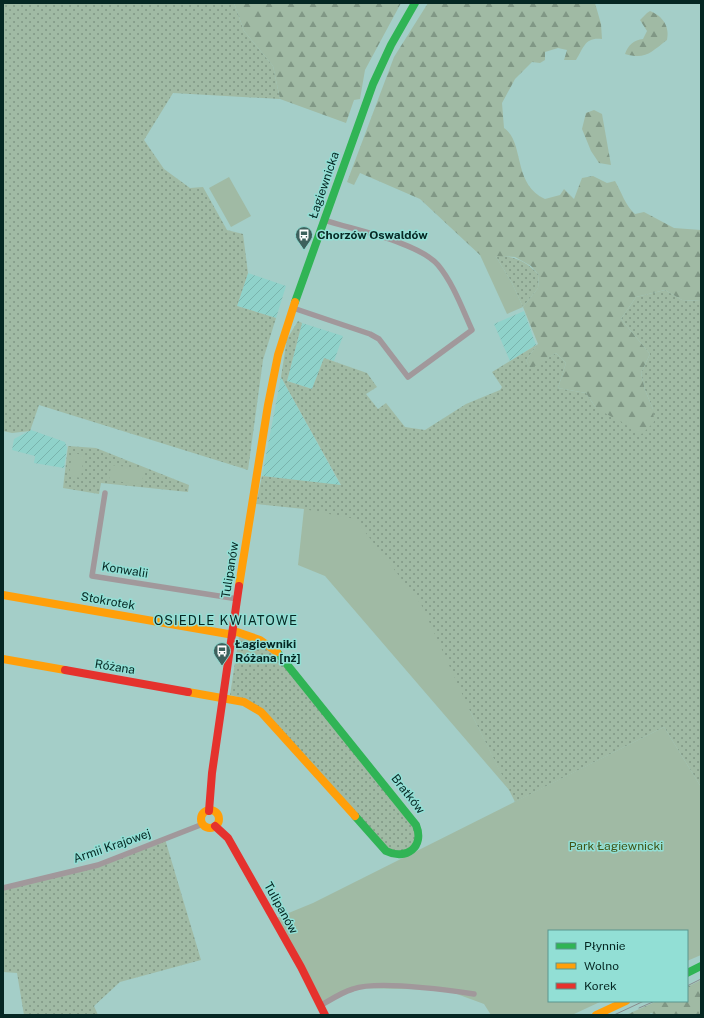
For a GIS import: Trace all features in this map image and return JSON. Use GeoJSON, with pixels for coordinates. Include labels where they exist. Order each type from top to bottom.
{"type":"FeatureCollection","features":[{"type":"Feature","properties":{"kind":"street","name":"Łagiewnicka"},"geometry":{"type":"LineString","coordinates":[[268,405],[278,355],[293,308],[376,77],[391,45],[415,3]]}},
{"type":"Feature","properties":{"kind":"street"},"geometry":{"type":"LineString","coordinates":[[293,308],[370,334],[378,339],[408,376],[472,330],[444,273],[430,258],[406,245],[324,220]]}},
{"type":"Feature","properties":{"kind":"street","name":"Tulipanów"},"geometry":{"type":"LineString","coordinates":[[209,811],[212,773],[232,633],[268,405]]}},
{"type":"Feature","properties":{"kind":"street","name":"Konwalii"},"geometry":{"type":"LineString","coordinates":[[105,493],[92,576],[238,599]]}},
{"type":"Feature","properties":{"kind":"street","name":"Stokrotek"},"geometry":{"type":"LineString","coordinates":[[3,595],[228,634],[232,633]]}},
{"type":"Feature","properties":{"kind":"street","name":"Bratków"},"geometry":{"type":"LineString","coordinates":[[223,698],[244,702],[261,712],[386,851],[396,855],[402,855],[416,847],[419,843],[420,834],[416,825],[292,670],[268,644],[237,632],[232,633]]}},
{"type":"Feature","properties":{"kind":"street","name":"Różana"},"geometry":{"type":"LineString","coordinates":[[3,659],[223,698]]}},
{"type":"Feature","properties":{"kind":"street"},"geometry":{"type":"LineString","coordinates":[[209,811],[214,812],[218,816],[218,822],[215,826],[208,828],[203,824],[202,817],[209,811]]}},
{"type":"Feature","properties":{"kind":"street","name":"Armii Krajowej"},"geometry":{"type":"LineString","coordinates":[[3,888],[98,865],[203,824]]}},
{"type":"Feature","properties":{"kind":"street","name":"Tulipanów"},"geometry":{"type":"LineString","coordinates":[[215,826],[228,838],[325,1015]]}},
{"type":"Feature","properties":{"kind":"street"},"geometry":{"type":"LineString","coordinates":[[688,972],[701,966]]}},
{"type":"Feature","properties":{"kind":"street"},"geometry":{"type":"LineString","coordinates":[[320,1006],[354,988],[374,986],[446,990],[474,994]]}},
{"type":"Feature","properties":{"kind":"street"},"geometry":{"type":"LineString","coordinates":[[596,1015],[624,1002]]}},
{"type":"Feature","properties":{"kind":"shaded area"},"geometry":{"type":"Polygon","coordinates":[[[248,273],[286,286],[276,318],[237,306],[248,273]]]}},
{"type":"Feature","properties":{"kind":"shaded area"},"geometry":{"type":"Polygon","coordinates":[[[524,311],[536,345],[510,361],[494,324],[524,311]]]}},
{"type":"Feature","properties":{"kind":"shaded area"},"geometry":{"type":"Polygon","coordinates":[[[302,323],[343,336],[334,361],[324,358],[312,389],[287,381],[302,323]]]}},
{"type":"Feature","properties":{"kind":"shaded area"},"geometry":{"type":"Polygon","coordinates":[[[281,377],[341,486],[262,476],[281,377]]]}},
{"type":"Feature","properties":{"kind":"shaded area"},"geometry":{"type":"Polygon","coordinates":[[[31,430],[65,442],[67,448],[64,468],[34,463],[35,456],[12,450],[14,439],[31,430]]]}},
{"type":"Feature","properties":{"kind":"green space"},"geometry":{"type":"Polygon","coordinates":[[[3,3],[234,3],[244,31],[273,66],[280,99],[173,93],[144,140],[164,169],[190,188],[203,187],[227,230],[243,234],[248,273],[237,306],[276,318],[263,360],[248,470],[39,405],[30,431],[12,433],[3,431],[3,3]]]}},
{"type":"Feature","properties":{"kind":"green space"},"geometry":{"type":"Polygon","coordinates":[[[234,3],[401,3],[365,70],[360,99],[354,100],[346,123],[280,99],[273,66],[244,31],[234,3]]]}},
{"type":"Feature","properties":{"kind":"green space"},"geometry":{"type":"Polygon","coordinates":[[[428,3],[595,3],[601,24],[602,39],[588,41],[576,60],[564,60],[567,50],[558,48],[545,52],[545,60],[540,63],[532,62],[515,79],[502,103],[504,128],[510,134],[515,143],[523,174],[528,184],[535,192],[545,199],[560,195],[564,189],[574,199],[582,178],[593,176],[607,183],[615,181],[626,203],[635,214],[644,212],[674,228],[701,230],[701,301],[682,300],[665,290],[636,297],[621,319],[650,354],[641,373],[645,390],[653,409],[654,422],[642,434],[596,408],[586,393],[558,388],[566,363],[556,353],[530,369],[526,360],[538,344],[523,307],[538,288],[539,275],[531,266],[515,257],[480,255],[420,199],[360,173],[354,185],[347,182],[394,57],[428,3]]]}},
{"type":"Feature","properties":{"kind":"green space"},"geometry":{"type":"Polygon","coordinates":[[[650,11],[659,16],[664,22],[668,35],[667,40],[648,54],[632,56],[625,54],[632,44],[637,40],[643,39],[647,31],[640,20],[650,11]]]}},
{"type":"Feature","properties":{"kind":"green space"},"geometry":{"type":"Polygon","coordinates":[[[594,110],[602,114],[611,165],[599,163],[591,151],[582,129],[586,113],[594,110]]]}},
{"type":"Feature","properties":{"kind":"green space"},"geometry":{"type":"Polygon","coordinates":[[[229,177],[251,216],[231,227],[209,188],[229,177]]]}},
{"type":"Feature","properties":{"kind":"green space"},"geometry":{"type":"Polygon","coordinates":[[[480,255],[495,255],[512,283],[523,307],[507,314],[480,255]]]}},
{"type":"Feature","properties":{"kind":"green space"},"geometry":{"type":"Polygon","coordinates":[[[495,255],[519,260],[539,275],[538,288],[523,307],[512,283],[495,255]]]}},
{"type":"Feature","properties":{"kind":"green space"},"geometry":{"type":"Polygon","coordinates":[[[665,290],[682,300],[701,301],[701,787],[664,727],[515,802],[470,711],[304,509],[256,504],[262,476],[341,485],[281,377],[287,339],[298,321],[302,323],[287,381],[312,389],[324,358],[367,373],[377,387],[366,394],[378,409],[386,403],[405,427],[425,430],[466,404],[500,390],[502,387],[492,372],[538,344],[526,360],[530,368],[556,353],[566,363],[558,388],[586,393],[596,408],[653,409],[645,390],[641,373],[650,354],[621,319],[636,297],[665,290]]]}},
{"type":"Feature","properties":{"kind":"green space"},"geometry":{"type":"Polygon","coordinates":[[[68,446],[96,448],[189,485],[188,492],[101,483],[99,494],[63,488],[68,446]]]}},
{"type":"Feature","properties":{"kind":"green space"},"geometry":{"type":"Polygon","coordinates":[[[72,453],[84,455],[81,478],[69,476],[72,453]]]}},
{"type":"Feature","properties":{"kind":"green space"},"geometry":{"type":"Polygon","coordinates":[[[111,465],[144,469],[142,485],[109,480],[111,465]]]}},
{"type":"Feature","properties":{"kind":"green space"},"geometry":{"type":"Polygon","coordinates":[[[304,509],[355,519],[421,604],[470,711],[510,791],[325,576],[298,565],[304,509]]]}},
{"type":"Feature","properties":{"kind":"green space"},"geometry":{"type":"Polygon","coordinates":[[[239,637],[268,644],[419,829],[412,850],[390,853],[243,698],[230,695],[239,637]]]}},
{"type":"Feature","properties":{"kind":"green space","name":"Park Łagiewnicki"},"geometry":{"type":"Polygon","coordinates":[[[664,727],[701,787],[701,955],[688,961],[688,930],[548,930],[548,1002],[600,1002],[572,1015],[491,1015],[484,1004],[446,990],[357,988],[320,1006],[274,919],[313,903],[664,727]]]}},
{"type":"Feature","properties":{"kind":"green space"},"geometry":{"type":"Polygon","coordinates":[[[165,839],[201,960],[120,982],[94,1006],[98,1015],[24,1015],[17,973],[3,972],[3,888],[98,865],[165,839]]]}},
{"type":"Feature","properties":{"kind":"green space"},"geometry":{"type":"Polygon","coordinates":[[[701,980],[701,1015],[657,1015],[651,1013],[648,1015],[626,1015],[655,1002],[688,1002],[688,986],[701,980]]]}},
{"type":"Feature","properties":{"kind":"tram line"},"geometry":{"type":"LineString","coordinates":[[688,986],[701,979]]}},
{"type":"Feature","properties":{"kind":"tram line"},"geometry":{"type":"LineString","coordinates":[[614,1015],[642,1002]]}},
{"type":"Feature","properties":{"kind":"tram line"},"geometry":{"type":"LineString","coordinates":[[639,1008],[653,1002]]}},
{"type":"Feature","properties":{"kind":"traffic: fast"},"geometry":{"type":"LineString","coordinates":[[295,302],[373,84],[391,45],[415,3]]}},
{"type":"Feature","properties":{"kind":"traffic: fast"},"geometry":{"type":"LineString","coordinates":[[277,652],[416,825],[418,833],[416,846],[407,853],[393,854],[386,851],[355,816]]}},
{"type":"Feature","properties":{"kind":"traffic: fast"},"geometry":{"type":"LineString","coordinates":[[688,972],[701,966]]}},
{"type":"Feature","properties":{"kind":"traffic: slow"},"geometry":{"type":"LineString","coordinates":[[239,586],[268,405],[278,355],[295,302]]}},
{"type":"Feature","properties":{"kind":"traffic: slow"},"geometry":{"type":"LineString","coordinates":[[3,595],[228,634],[237,632],[260,640],[277,652]]}},
{"type":"Feature","properties":{"kind":"traffic: slow"},"geometry":{"type":"LineString","coordinates":[[3,659],[65,670]]}},
{"type":"Feature","properties":{"kind":"traffic: slow"},"geometry":{"type":"LineString","coordinates":[[188,692],[244,702],[261,712],[355,816]]}},
{"type":"Feature","properties":{"kind":"traffic: slow"},"geometry":{"type":"LineString","coordinates":[[210,810],[216,813],[219,819],[216,825],[210,828],[204,825],[201,819],[204,813],[210,810]]}},
{"type":"Feature","properties":{"kind":"traffic: slow"},"geometry":{"type":"LineString","coordinates":[[596,1015],[624,1002]]}},
{"type":"Feature","properties":{"kind":"traffic: jam"},"geometry":{"type":"LineString","coordinates":[[209,811],[212,773],[239,586]]}},
{"type":"Feature","properties":{"kind":"traffic: jam"},"geometry":{"type":"LineString","coordinates":[[65,670],[188,692]]}},
{"type":"Feature","properties":{"kind":"traffic: jam"},"geometry":{"type":"LineString","coordinates":[[215,826],[228,838],[301,967],[325,1015]]}},
{"type":"Feature","properties":{"kind":"place","name":"Chorzów Oswaldów"},"geometry":{"type":"Point","coordinates":[304,250]}},
{"type":"Feature","properties":{"kind":"place","name":"Łagiewniki Różana [nż]"},"geometry":{"type":"Point","coordinates":[222,666]}},
{"type":"Feature","properties":{"kind":"district","name":"OSIEDLE KWIATOWE"},"geometry":{"type":"Point","coordinates":[226,620]}}]}
